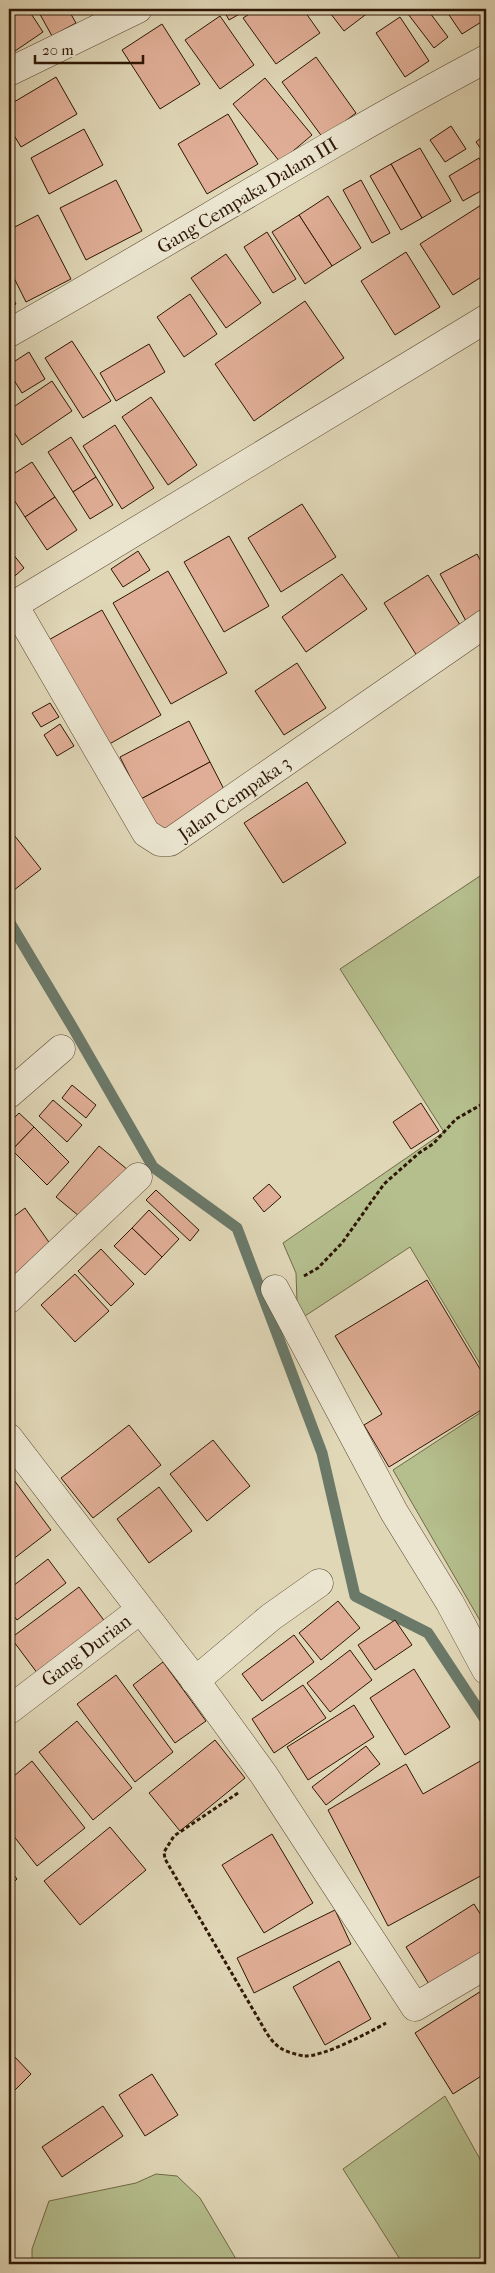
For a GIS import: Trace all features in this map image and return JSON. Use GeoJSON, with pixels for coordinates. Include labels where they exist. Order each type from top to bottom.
{"type":"FeatureCollection","features":[{"type":"Feature","properties":{"kind":"street"},"geometry":{"type":"LineString","coordinates":[[9,72],[138,9]]}},
{"type":"Feature","properties":{"kind":"street","name":"Gang Cempaka Dalam III"},"geometry":{"type":"LineString","coordinates":[[9,333],[109,277],[388,111],[486,59]]}},
{"type":"Feature","properties":{"kind":"street"},"geometry":{"type":"LineString","coordinates":[[12,606],[486,319]]}},
{"type":"Feature","properties":{"kind":"street","name":"Jalan Cempaka 3"},"geometry":{"type":"LineString","coordinates":[[12,606],[146,833],[160,842],[170,842],[486,623]]}},
{"type":"Feature","properties":{"kind":"street"},"geometry":{"type":"LineString","coordinates":[[9,1094],[61,1049]]}},
{"type":"Feature","properties":{"kind":"street"},"geometry":{"type":"LineString","coordinates":[[9,1299],[138,1177]]}},
{"type":"Feature","properties":{"kind":"street"},"geometry":{"type":"LineString","coordinates":[[277,1294],[394,1512],[450,1603],[486,1670]]}},
{"type":"Feature","properties":{"kind":"street"},"geometry":{"type":"LineString","coordinates":[[9,1438],[195,1681],[264,1775],[415,2007],[486,1965]]}},
{"type":"Feature","properties":{"kind":"street"},"geometry":{"type":"LineString","coordinates":[[195,1681],[271,1617],[318,1584]]}},
{"type":"Feature","properties":{"kind":"street","name":"Gang Durian"},"geometry":{"type":"LineString","coordinates":[[9,1710],[140,1610]]}},
{"type":"Feature","properties":{"kind":"path"},"geometry":{"type":"LineString","coordinates":[[277,1294],[318,1268],[342,1243],[384,1184],[419,1152],[433,1144],[456,1119],[486,1102]]}},
{"type":"Feature","properties":{"kind":"path"},"geometry":{"type":"LineString","coordinates":[[264,1775],[174,1836],[164,1852],[165,1859],[262,2026],[281,2049],[304,2056],[361,2037],[415,2007]]}},
{"type":"Feature","properties":{"kind":"green space"},"geometry":{"type":"Polygon","coordinates":[[[486,872],[486,1374],[410,1247],[305,1316],[297,1302],[296,1273],[283,1243],[444,1132],[340,969],[486,872]]]}},
{"type":"Feature","properties":{"kind":"green space"},"geometry":{"type":"Polygon","coordinates":[[[486,1409],[486,1631],[393,1470],[486,1409]]]}},
{"type":"Feature","properties":{"kind":"green space"},"geometry":{"type":"Polygon","coordinates":[[[445,2096],[486,2170],[486,2264],[403,2264],[343,2169],[445,2096]]]}},
{"type":"Feature","properties":{"kind":"green space"},"geometry":{"type":"Polygon","coordinates":[[[156,2174],[177,2176],[200,2198],[239,2264],[32,2264],[32,2249],[49,2201],[136,2183],[156,2174]]]}},
{"type":"Feature","properties":{"kind":"building"},"geometry":{"type":"Polygon","coordinates":[[[9,9],[28,9],[43,32],[15,51],[9,41],[9,9]]]}},
{"type":"Feature","properties":{"kind":"building"},"geometry":{"type":"Polygon","coordinates":[[[37,9],[68,9],[76,23],[52,36],[37,9]]]}},
{"type":"Feature","properties":{"kind":"building"},"geometry":{"type":"Polygon","coordinates":[[[223,9],[242,9],[243,12],[229,20],[223,9]]]}},
{"type":"Feature","properties":{"kind":"building"},"geometry":{"type":"Polygon","coordinates":[[[257,9],[303,9],[320,33],[276,64],[243,18],[257,9]]]}},
{"type":"Feature","properties":{"kind":"building"},"geometry":{"type":"Polygon","coordinates":[[[327,9],[373,9],[344,31],[327,9]]]}},
{"type":"Feature","properties":{"kind":"building"},"geometry":{"type":"Polygon","coordinates":[[[416,9],[427,9],[448,37],[434,48],[408,14],[416,9]]]}},
{"type":"Feature","properties":{"kind":"building"},"geometry":{"type":"Polygon","coordinates":[[[445,9],[486,9],[486,19],[462,34],[445,9]]]}},
{"type":"Feature","properties":{"kind":"building"},"geometry":{"type":"Polygon","coordinates":[[[220,16],[254,65],[220,89],[185,40],[220,16]]]}},
{"type":"Feature","properties":{"kind":"building"},"geometry":{"type":"Polygon","coordinates":[[[400,17],[429,61],[405,77],[376,33],[400,17]]]}},
{"type":"Feature","properties":{"kind":"building"},"geometry":{"type":"Polygon","coordinates":[[[162,24],[200,84],[160,109],[122,50],[162,24]]]}},
{"type":"Feature","properties":{"kind":"building"},"geometry":{"type":"Polygon","coordinates":[[[316,57],[356,113],[323,138],[282,82],[316,57]]]}},
{"type":"Feature","properties":{"kind":"building"},"geometry":{"type":"Polygon","coordinates":[[[56,77],[77,114],[21,147],[9,127],[9,105],[56,77]]]}},
{"type":"Feature","properties":{"kind":"building"},"geometry":{"type":"Polygon","coordinates":[[[265,78],[312,135],[280,162],[233,104],[265,78]]]}},
{"type":"Feature","properties":{"kind":"building"},"geometry":{"type":"Polygon","coordinates":[[[228,114],[258,164],[207,194],[178,144],[228,114]]]}},
{"type":"Feature","properties":{"kind":"building"},"geometry":{"type":"Polygon","coordinates":[[[451,126],[466,149],[445,162],[430,140],[451,126]]]}},
{"type":"Feature","properties":{"kind":"building"},"geometry":{"type":"Polygon","coordinates":[[[84,129],[103,165],[49,194],[31,158],[84,129]]]}},
{"type":"Feature","properties":{"kind":"building"},"geometry":{"type":"Polygon","coordinates":[[[486,134],[486,156],[476,142],[486,134]]]}},
{"type":"Feature","properties":{"kind":"building"},"geometry":{"type":"Polygon","coordinates":[[[420,148],[451,201],[422,218],[391,164],[420,148]]]}},
{"type":"Feature","properties":{"kind":"building"},"geometry":{"type":"Polygon","coordinates":[[[479,158],[486,171],[486,188],[463,201],[449,176],[479,158]]]}},
{"type":"Feature","properties":{"kind":"building"},"geometry":{"type":"Polygon","coordinates":[[[391,164],[422,218],[401,230],[370,176],[391,164]]]}},
{"type":"Feature","properties":{"kind":"building"},"geometry":{"type":"Polygon","coordinates":[[[116,180],[142,231],[86,260],[60,208],[116,180]]]}},
{"type":"Feature","properties":{"kind":"building"},"geometry":{"type":"Polygon","coordinates":[[[361,180],[390,233],[372,243],[343,190],[361,180]]]}},
{"type":"Feature","properties":{"kind":"building"},"geometry":{"type":"Polygon","coordinates":[[[328,196],[361,248],[332,266],[299,215],[328,196]]]}},
{"type":"Feature","properties":{"kind":"building"},"geometry":{"type":"Polygon","coordinates":[[[486,202],[486,274],[453,295],[420,244],[486,202]]]}},
{"type":"Feature","properties":{"kind":"building"},"geometry":{"type":"Polygon","coordinates":[[[38,215],[71,279],[26,302],[9,268],[9,230],[38,215]]]}},
{"type":"Feature","properties":{"kind":"building"},"geometry":{"type":"Polygon","coordinates":[[[299,215],[332,266],[305,284],[272,232],[299,215]]]}},
{"type":"Feature","properties":{"kind":"building"},"geometry":{"type":"Polygon","coordinates":[[[267,232],[296,279],[273,293],[244,247],[267,232]]]}},
{"type":"Feature","properties":{"kind":"building"},"geometry":{"type":"Polygon","coordinates":[[[406,252],[440,307],[395,335],[361,281],[406,252]]]}},
{"type":"Feature","properties":{"kind":"building"},"geometry":{"type":"Polygon","coordinates":[[[226,254],[261,303],[226,328],[191,278],[226,254]]]}},
{"type":"Feature","properties":{"kind":"building"},"geometry":{"type":"Polygon","coordinates":[[[9,292],[16,304],[9,308],[9,292]]]}},
{"type":"Feature","properties":{"kind":"building"},"geometry":{"type":"Polygon","coordinates":[[[190,294],[217,334],[184,357],[157,317],[190,294]]]}},
{"type":"Feature","properties":{"kind":"building"},"geometry":{"type":"Polygon","coordinates":[[[305,301],[344,358],[254,421],[215,364],[305,301]]]}},
{"type":"Feature","properties":{"kind":"building"},"geometry":{"type":"Polygon","coordinates":[[[72,341],[111,401],[83,418],[45,358],[72,341]]]}},
{"type":"Feature","properties":{"kind":"building"},"geometry":{"type":"Polygon","coordinates":[[[149,344],[165,372],[116,401],[100,373],[149,344]]]}},
{"type":"Feature","properties":{"kind":"building"},"geometry":{"type":"Polygon","coordinates":[[[29,352],[45,379],[22,393],[9,372],[9,365],[29,352]]]}},
{"type":"Feature","properties":{"kind":"building"},"geometry":{"type":"Polygon","coordinates":[[[52,381],[72,411],[22,445],[9,424],[9,410],[52,381]]]}},
{"type":"Feature","properties":{"kind":"building"},"geometry":{"type":"Polygon","coordinates":[[[151,397],[197,465],[168,485],[122,417],[151,397]]]}},
{"type":"Feature","properties":{"kind":"building"},"geometry":{"type":"Polygon","coordinates":[[[115,425],[154,488],[122,509],[83,446],[115,425]]]}},
{"type":"Feature","properties":{"kind":"building"},"geometry":{"type":"Polygon","coordinates":[[[71,437],[96,477],[73,492],[48,452],[71,437]]]}},
{"type":"Feature","properties":{"kind":"building"},"geometry":{"type":"Polygon","coordinates":[[[32,462],[55,497],[25,517],[9,492],[9,477],[32,462]]]}},
{"type":"Feature","properties":{"kind":"building"},"geometry":{"type":"Polygon","coordinates":[[[96,477],[113,505],[90,519],[73,492],[96,477]]]}},
{"type":"Feature","properties":{"kind":"building"},"geometry":{"type":"Polygon","coordinates":[[[55,497],[77,530],[47,550],[25,517],[55,497]]]}},
{"type":"Feature","properties":{"kind":"building"},"geometry":{"type":"Polygon","coordinates":[[[302,504],[336,557],[281,592],[248,538],[302,504]]]}},
{"type":"Feature","properties":{"kind":"building"},"geometry":{"type":"Polygon","coordinates":[[[229,536],[269,606],[224,632],[184,562],[229,536]]]}},
{"type":"Feature","properties":{"kind":"building"},"geometry":{"type":"Polygon","coordinates":[[[486,545],[486,557],[481,549],[486,545]]]}},
{"type":"Feature","properties":{"kind":"building"},"geometry":{"type":"Polygon","coordinates":[[[9,549],[24,568],[9,581],[9,549]]]}},
{"type":"Feature","properties":{"kind":"building"},"geometry":{"type":"Polygon","coordinates":[[[138,551],[150,570],[123,587],[111,569],[138,551]]]}},
{"type":"Feature","properties":{"kind":"building"},"geometry":{"type":"Polygon","coordinates":[[[477,554],[486,571],[486,610],[466,621],[440,574],[477,554]]]}},
{"type":"Feature","properties":{"kind":"building"},"geometry":{"type":"Polygon","coordinates":[[[168,571],[227,673],[171,704],[113,603],[168,571]]]}},
{"type":"Feature","properties":{"kind":"building"},"geometry":{"type":"Polygon","coordinates":[[[342,574],[367,609],[306,652],[282,617],[342,574]]]}},
{"type":"Feature","properties":{"kind":"building"},"geometry":{"type":"Polygon","coordinates":[[[428,575],[462,628],[417,656],[384,603],[428,575]]]}},
{"type":"Feature","properties":{"kind":"building"},"geometry":{"type":"Polygon","coordinates":[[[102,610],[161,715],[104,747],[45,642],[102,610]]]}},
{"type":"Feature","properties":{"kind":"building"},"geometry":{"type":"Polygon","coordinates":[[[297,663],[326,708],[284,735],[255,691],[297,663]]]}},
{"type":"Feature","properties":{"kind":"building"},"geometry":{"type":"Polygon","coordinates":[[[50,703],[59,717],[41,727],[32,713],[50,703]]]}},
{"type":"Feature","properties":{"kind":"building"},"geometry":{"type":"Polygon","coordinates":[[[189,721],[210,762],[141,799],[120,757],[189,721]]]}},
{"type":"Feature","properties":{"kind":"building"},"geometry":{"type":"Polygon","coordinates":[[[60,724],[74,746],[57,756],[44,735],[60,724]]]}},
{"type":"Feature","properties":{"kind":"building"},"geometry":{"type":"Polygon","coordinates":[[[210,762],[230,801],[161,837],[141,799],[210,762]]]}},
{"type":"Feature","properties":{"kind":"building"},"geometry":{"type":"Polygon","coordinates":[[[307,782],[346,843],[283,883],[244,823],[307,782]]]}},
{"type":"Feature","properties":{"kind":"building"},"geometry":{"type":"Polygon","coordinates":[[[14,835],[41,869],[9,894],[9,839],[14,835]]]}},
{"type":"Feature","properties":{"kind":"building"},"geometry":{"type":"Polygon","coordinates":[[[72,1085],[96,1105],[86,1118],[62,1098],[72,1085]]]}},
{"type":"Feature","properties":{"kind":"building"},"geometry":{"type":"Polygon","coordinates":[[[53,1100],[82,1125],[67,1142],[39,1116],[53,1100]]]}},
{"type":"Feature","properties":{"kind":"building"},"geometry":{"type":"Polygon","coordinates":[[[421,1103],[439,1131],[411,1149],[393,1122],[421,1103]]]}},
{"type":"Feature","properties":{"kind":"building"},"geometry":{"type":"Polygon","coordinates":[[[19,1113],[34,1127],[12,1150],[9,1147],[9,1123],[19,1113]]]}},
{"type":"Feature","properties":{"kind":"building"},"geometry":{"type":"Polygon","coordinates":[[[34,1127],[69,1162],[47,1185],[12,1150],[34,1127]]]}},
{"type":"Feature","properties":{"kind":"building"},"geometry":{"type":"Polygon","coordinates":[[[99,1146],[128,1170],[85,1221],[56,1197],[99,1146]]]}},
{"type":"Feature","properties":{"kind":"building"},"geometry":{"type":"Polygon","coordinates":[[[269,1184],[281,1197],[264,1212],[253,1198],[269,1184]]]}},
{"type":"Feature","properties":{"kind":"building"},"geometry":{"type":"Polygon","coordinates":[[[156,1190],[199,1230],[190,1241],[146,1200],[156,1190]]]}},
{"type":"Feature","properties":{"kind":"building"},"geometry":{"type":"Polygon","coordinates":[[[25,1208],[53,1248],[9,1280],[9,1220],[25,1208]]]}},
{"type":"Feature","properties":{"kind":"building"},"geometry":{"type":"Polygon","coordinates":[[[149,1210],[179,1239],[162,1257],[132,1228],[149,1210]]]}},
{"type":"Feature","properties":{"kind":"building"},"geometry":{"type":"Polygon","coordinates":[[[132,1228],[162,1257],[145,1275],[114,1246],[132,1228]]]}},
{"type":"Feature","properties":{"kind":"building"},"geometry":{"type":"Polygon","coordinates":[[[101,1249],[134,1284],[111,1306],[78,1271],[101,1249]]]}},
{"type":"Feature","properties":{"kind":"building"},"geometry":{"type":"Polygon","coordinates":[[[75,1274],[109,1311],[75,1342],[41,1305],[75,1274]]]}},
{"type":"Feature","properties":{"kind":"building"},"geometry":{"type":"Polygon","coordinates":[[[427,1280],[486,1379],[486,1407],[389,1467],[364,1425],[382,1414],[335,1336],[427,1280]]]}},
{"type":"Feature","properties":{"kind":"building"},"geometry":{"type":"Polygon","coordinates":[[[129,1425],[161,1465],[93,1518],[61,1478],[129,1425]]]}},
{"type":"Feature","properties":{"kind":"building"},"geometry":{"type":"Polygon","coordinates":[[[213,1440],[250,1486],[207,1521],[170,1474],[213,1440]]]}},
{"type":"Feature","properties":{"kind":"building"},"geometry":{"type":"Polygon","coordinates":[[[11,1476],[51,1530],[12,1560],[9,1556],[9,1477],[11,1476]]]}},
{"type":"Feature","properties":{"kind":"building"},"geometry":{"type":"Polygon","coordinates":[[[159,1487],[192,1531],[149,1563],[117,1519],[159,1487]]]}},
{"type":"Feature","properties":{"kind":"building"},"geometry":{"type":"Polygon","coordinates":[[[48,1559],[66,1583],[17,1620],[9,1610],[9,1589],[48,1559]]]}},
{"type":"Feature","properties":{"kind":"building"},"geometry":{"type":"Polygon","coordinates":[[[79,1587],[109,1627],[41,1678],[11,1638],[79,1587]]]}},
{"type":"Feature","properties":{"kind":"building"},"geometry":{"type":"Polygon","coordinates":[[[338,1601],[360,1628],[321,1660],[299,1633],[338,1601]]]}},
{"type":"Feature","properties":{"kind":"building"},"geometry":{"type":"Polygon","coordinates":[[[395,1620],[412,1645],[375,1670],[358,1645],[395,1620]]]}},
{"type":"Feature","properties":{"kind":"building"},"geometry":{"type":"Polygon","coordinates":[[[294,1635],[314,1662],[262,1701],[242,1674],[294,1635]]]}},
{"type":"Feature","properties":{"kind":"building"},"geometry":{"type":"Polygon","coordinates":[[[350,1650],[372,1680],[330,1712],[307,1683],[350,1650]]]}},
{"type":"Feature","properties":{"kind":"building"},"geometry":{"type":"Polygon","coordinates":[[[163,1662],[206,1721],[175,1743],[133,1685],[163,1662]]]}},
{"type":"Feature","properties":{"kind":"building"},"geometry":{"type":"Polygon","coordinates":[[[414,1669],[450,1727],[405,1755],[370,1698],[414,1669]]]}},
{"type":"Feature","properties":{"kind":"building"},"geometry":{"type":"Polygon","coordinates":[[[116,1675],[173,1752],[135,1782],[77,1704],[116,1675]]]}},
{"type":"Feature","properties":{"kind":"building"},"geometry":{"type":"Polygon","coordinates":[[[303,1685],[326,1718],[274,1753],[252,1719],[303,1685]]]}},
{"type":"Feature","properties":{"kind":"building"},"geometry":{"type":"Polygon","coordinates":[[[354,1705],[374,1737],[308,1780],[287,1747],[354,1705]]]}},
{"type":"Feature","properties":{"kind":"building"},"geometry":{"type":"Polygon","coordinates":[[[77,1721],[132,1788],[93,1820],[39,1752],[77,1721]]]}},
{"type":"Feature","properties":{"kind":"building"},"geometry":{"type":"Polygon","coordinates":[[[215,1740],[245,1778],[180,1831],[149,1793],[215,1740]]]}},
{"type":"Feature","properties":{"kind":"building"},"geometry":{"type":"Polygon","coordinates":[[[366,1746],[380,1764],[326,1805],[312,1787],[366,1746]]]}},
{"type":"Feature","properties":{"kind":"building"},"geometry":{"type":"Polygon","coordinates":[[[482,1760],[486,1767],[486,1873],[388,1926],[328,1810],[406,1764],[423,1794],[482,1760]]]}},
{"type":"Feature","properties":{"kind":"building"},"geometry":{"type":"Polygon","coordinates":[[[32,1761],[85,1828],[37,1866],[9,1830],[9,1780],[32,1761]]]}},
{"type":"Feature","properties":{"kind":"building"},"geometry":{"type":"Polygon","coordinates":[[[110,1827],[146,1870],[80,1925],[44,1881],[110,1827]]]}},
{"type":"Feature","properties":{"kind":"building"},"geometry":{"type":"Polygon","coordinates":[[[272,1834],[313,1903],[264,1933],[222,1865],[272,1834]]]}},
{"type":"Feature","properties":{"kind":"building"},"geometry":{"type":"Polygon","coordinates":[[[9,1869],[17,1879],[9,1887],[9,1869]]]}},
{"type":"Feature","properties":{"kind":"building"},"geometry":{"type":"Polygon","coordinates":[[[474,1904],[486,1923],[486,1956],[432,1989],[406,1947],[474,1904]]]}},
{"type":"Feature","properties":{"kind":"building"},"geometry":{"type":"Polygon","coordinates":[[[335,1910],[351,1944],[254,1993],[237,1958],[335,1910]]]}},
{"type":"Feature","properties":{"kind":"building"},"geometry":{"type":"Polygon","coordinates":[[[339,1961],[371,2019],[325,2045],[293,1987],[339,1961]]]}},
{"type":"Feature","properties":{"kind":"building"},"geometry":{"type":"Polygon","coordinates":[[[486,1988],[486,2073],[453,2094],[415,2033],[486,1988]]]}},
{"type":"Feature","properties":{"kind":"building"},"geometry":{"type":"Polygon","coordinates":[[[13,2055],[31,2074],[11,2094],[9,2091],[9,2059],[13,2055]]]}},
{"type":"Feature","properties":{"kind":"building"},"geometry":{"type":"Polygon","coordinates":[[[152,2074],[178,2115],[145,2136],[119,2095],[152,2074]]]}},
{"type":"Feature","properties":{"kind":"building"},"geometry":{"type":"Polygon","coordinates":[[[103,2106],[123,2136],[62,2177],[42,2147],[103,2106]]]}},
{"type":"Feature","properties":{"kind":"waterway"},"geometry":{"type":"LineString","coordinates":[[9,921],[153,1167],[237,1228],[322,1453],[355,1596],[428,1633],[486,1721]]}}]}
